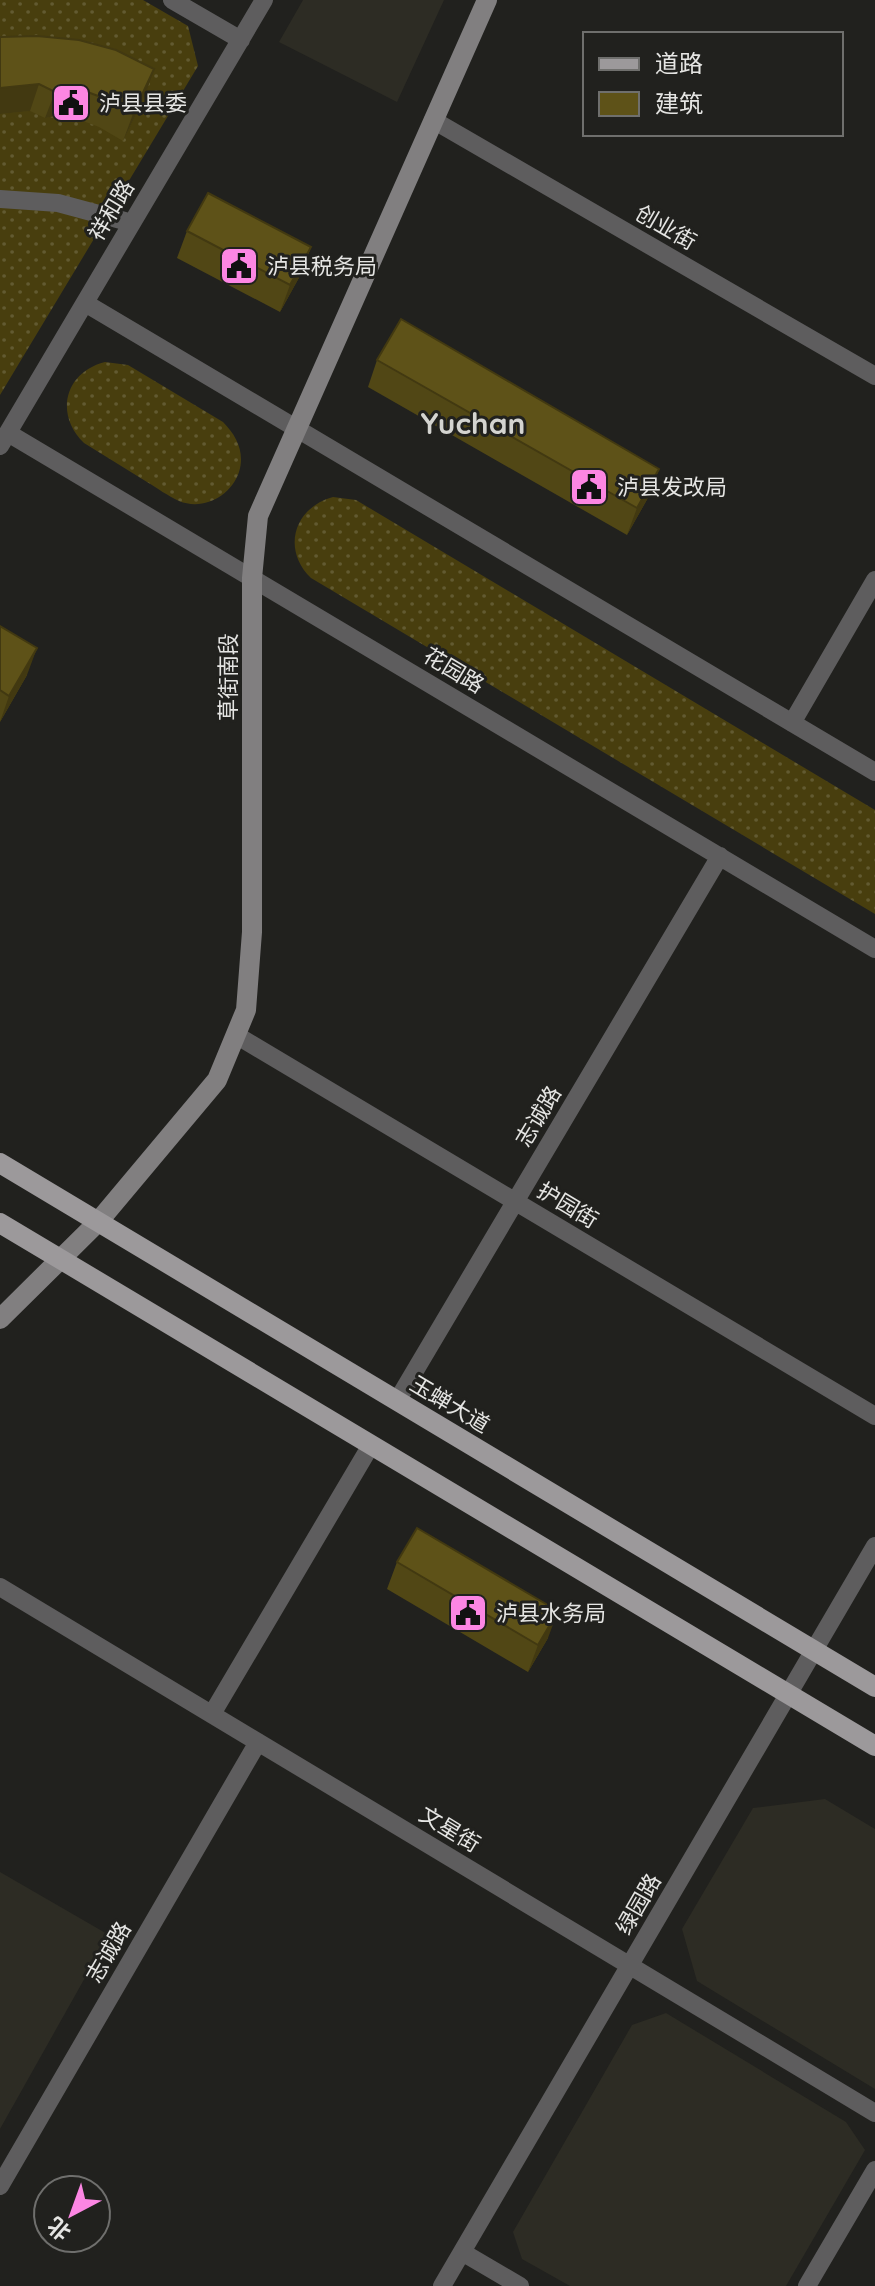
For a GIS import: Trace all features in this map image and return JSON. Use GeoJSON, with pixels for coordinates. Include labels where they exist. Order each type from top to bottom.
{"type":"FeatureCollection","features":[{"type":"Feature","properties":{"kind":"main road","name":"草街南段"},"geometry":{"type":"LineString","coordinates":[[0,1319],[98,1222],[217,1080],[246,1010],[252,932],[252,578],[258,516],[487,0]]}},
{"type":"Feature","properties":{"kind":"main road","name":"玉蝉大道"},"geometry":{"type":"LineString","coordinates":[[0,1163],[875,1687]]}},
{"type":"Feature","properties":{"kind":"main road"},"geometry":{"type":"LineString","coordinates":[[0,1223],[875,1746]]}},
{"type":"Feature","properties":{"kind":"street"},"geometry":{"type":"LineString","coordinates":[[172,0],[241,40]]}},
{"type":"Feature","properties":{"kind":"street","name":"祥和路"},"geometry":{"type":"LineString","coordinates":[[4,439],[264,0]]}},
{"type":"Feature","properties":{"kind":"street","name":"创业街"},"geometry":{"type":"LineString","coordinates":[[433,120],[875,376]]}},
{"type":"Feature","properties":{"kind":"street"},"geometry":{"type":"LineString","coordinates":[[0,199],[58,203],[132,223]]}},
{"type":"Feature","properties":{"kind":"street"},"geometry":{"type":"LineString","coordinates":[[85,303],[875,772]]}},
{"type":"Feature","properties":{"kind":"street","name":"花园路"},"geometry":{"type":"LineString","coordinates":[[4,439],[252,578],[875,949]]}},
{"type":"Feature","properties":{"kind":"street"},"geometry":{"type":"LineString","coordinates":[[792,723],[875,580]]}},
{"type":"Feature","properties":{"kind":"street","name":"志诚路"},"geometry":{"type":"LineString","coordinates":[[397,1401],[720,856]]}},
{"type":"Feature","properties":{"kind":"street","name":"护园街"},"geometry":{"type":"LineString","coordinates":[[236,1035],[875,1416]]}},
{"type":"Feature","properties":{"kind":"street"},"geometry":{"type":"LineString","coordinates":[[212,1714],[371,1445]]}},
{"type":"Feature","properties":{"kind":"street","name":"绿园路"},"geometry":{"type":"LineString","coordinates":[[442,2286],[875,1546]]}},
{"type":"Feature","properties":{"kind":"street","name":"文星街"},"geometry":{"type":"LineString","coordinates":[[0,1587],[875,2113]]}},
{"type":"Feature","properties":{"kind":"street","name":"志诚路"},"geometry":{"type":"LineString","coordinates":[[0,2186],[258,1742]]}},
{"type":"Feature","properties":{"kind":"street"},"geometry":{"type":"LineString","coordinates":[[807,2286],[875,2170]]}},
{"type":"Feature","properties":{"kind":"street"},"geometry":{"type":"LineString","coordinates":[[462,2252],[520,2286]]}},
{"type":"Feature","properties":{"kind":"shaded area"},"geometry":{"type":"Polygon","coordinates":[[[0,0],[143,0],[188,26],[198,66],[0,395],[0,0]]]}},
{"type":"Feature","properties":{"kind":"shaded area"},"geometry":{"type":"Polygon","coordinates":[[[303,0],[444,0],[397,102],[279,42],[303,0]]]}},
{"type":"Feature","properties":{"kind":"shaded area"},"geometry":{"type":"Polygon","coordinates":[[[105,362],[128,365],[223,422],[236,439],[241,458],[239,472],[230,488],[206,503],[188,504],[84,443],[69,420],[68,395],[81,375],[105,362]]]}},
{"type":"Feature","properties":{"kind":"shaded area"},"geometry":{"type":"Polygon","coordinates":[[[333,497],[356,500],[875,810],[875,914],[311,578],[297,555],[296,531],[309,510],[333,497]]]}},
{"type":"Feature","properties":{"kind":"shaded area"},"geometry":{"type":"Polygon","coordinates":[[[825,1799],[875,1829],[875,2089],[697,1981],[682,1929],[753,1808],[825,1799]]]}},
{"type":"Feature","properties":{"kind":"shaded area"},"geometry":{"type":"Polygon","coordinates":[[[0,1872],[109,1935],[0,2129],[0,1872]]]}},
{"type":"Feature","properties":{"kind":"shaded area"},"geometry":{"type":"Polygon","coordinates":[[[666,2013],[846,2122],[865,2150],[786,2286],[570,2286],[522,2259],[513,2232],[632,2025],[666,2013]]]}},
{"type":"Feature","properties":{"kind":"building"},"geometry":{"type":"Polygon","coordinates":[[[37,36],[79,40],[116,50],[154,69],[133,114],[109,100],[74,87],[55,92],[39,84],[0,88],[0,37],[37,36]]]}},
{"type":"Feature","properties":{"kind":"building"},"geometry":{"type":"Polygon","coordinates":[[[208,193],[311,247],[290,285],[187,231],[208,193]]]}},
{"type":"Feature","properties":{"kind":"building"},"geometry":{"type":"Polygon","coordinates":[[[401,319],[659,469],[637,508],[377,360],[401,319]]]}},
{"type":"Feature","properties":{"kind":"building"},"geometry":{"type":"Polygon","coordinates":[[[0,626],[37,648],[9,696],[0,690],[0,626]]]}},
{"type":"Feature","properties":{"kind":"building"},"geometry":{"type":"Polygon","coordinates":[[[417,1528],[558,1611],[538,1645],[397,1562],[417,1528]]]}},
{"type":"Feature","properties":{"kind":"place","name":"泸县县委"},"geometry":{"type":"Point","coordinates":[71,103]}},
{"type":"Feature","properties":{"kind":"place","name":"泸县税务局"},"geometry":{"type":"Point","coordinates":[239,266]}},
{"type":"Feature","properties":{"kind":"place","name":"泸县发改局"},"geometry":{"type":"Point","coordinates":[589,487]}},
{"type":"Feature","properties":{"kind":"place","name":"泸县水务局"},"geometry":{"type":"Point","coordinates":[468,1613]}},
{"type":"Feature","properties":{"kind":"district","name":"Yuchan"},"geometry":{"type":"Point","coordinates":[473,424]}}]}
